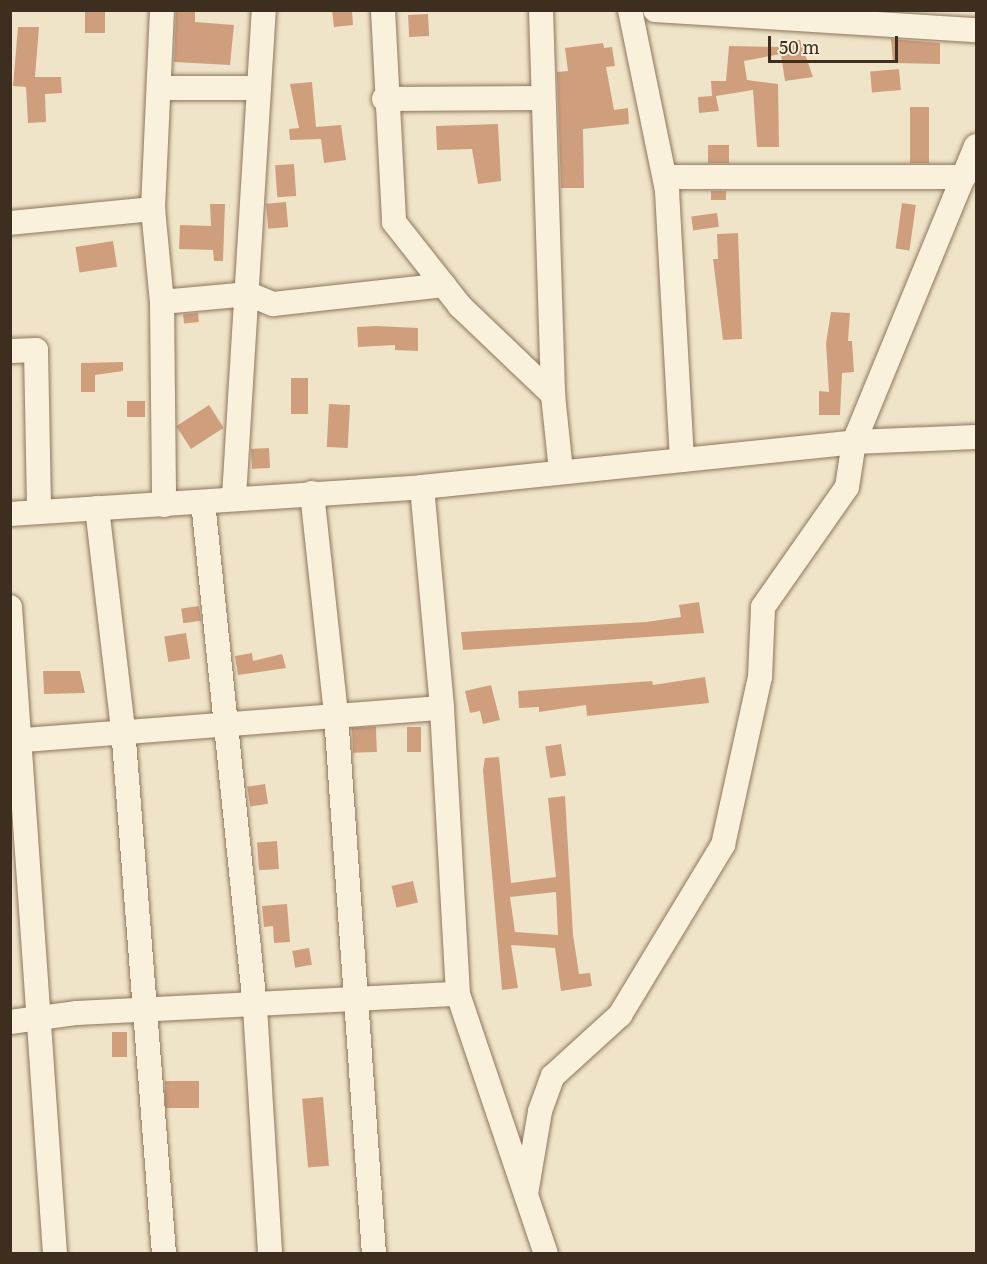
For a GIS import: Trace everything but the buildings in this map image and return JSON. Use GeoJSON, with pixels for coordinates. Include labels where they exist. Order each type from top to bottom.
{"type":"FeatureCollection","features":[{"type":"Feature","properties":{"kind":"street"},"geometry":{"type":"LineString","coordinates":[[162,10],[153,209],[162,302],[164,505]]}},
{"type":"Feature","properties":{"kind":"street"},"geometry":{"type":"LineString","coordinates":[[234,497],[249,294],[264,10]]}},
{"type":"Feature","properties":{"kind":"street"},"geometry":{"type":"LineString","coordinates":[[383,10],[384,99],[394,222],[444,285],[553,395]]}},
{"type":"Feature","properties":{"kind":"street"},"geometry":{"type":"LineString","coordinates":[[541,10],[553,395],[561,471]]}},
{"type":"Feature","properties":{"kind":"street"},"geometry":{"type":"LineString","coordinates":[[630,10],[665,177],[682,460]]}},
{"type":"Feature","properties":{"kind":"street"},"geometry":{"type":"LineString","coordinates":[[655,10],[976,30]]}},
{"type":"Feature","properties":{"kind":"street"},"geometry":{"type":"LineString","coordinates":[[159,88],[259,88]]}},
{"type":"Feature","properties":{"kind":"street"},"geometry":{"type":"LineString","coordinates":[[384,99],[543,98]]}},
{"type":"Feature","properties":{"kind":"street"},"geometry":{"type":"LineString","coordinates":[[526,1194],[540,1112],[553,1077],[621,1015],[723,846],[760,677],[763,607],[847,487],[854,442],[976,146]]}},
{"type":"Feature","properties":{"kind":"street"},"geometry":{"type":"LineString","coordinates":[[665,177],[964,177]]}},
{"type":"Feature","properties":{"kind":"street"},"geometry":{"type":"LineString","coordinates":[[10,222],[153,209]]}},
{"type":"Feature","properties":{"kind":"street"},"geometry":{"type":"LineString","coordinates":[[162,302],[249,294],[273,304],[444,285]]}},
{"type":"Feature","properties":{"kind":"street"},"geometry":{"type":"LineString","coordinates":[[10,351],[36,350],[39,512]]}},
{"type":"Feature","properties":{"kind":"street"},"geometry":{"type":"LineString","coordinates":[[10,514],[164,505],[234,497],[422,487],[854,442],[976,437]]}},
{"type":"Feature","properties":{"kind":"street"},"geometry":{"type":"LineString","coordinates":[[422,487],[442,708],[458,994],[546,1254]]}},
{"type":"Feature","properties":{"kind":"street"},"geometry":{"type":"LineString","coordinates":[[312,493],[336,715],[374,1254]]}},
{"type":"Feature","properties":{"kind":"street"},"geometry":{"type":"LineString","coordinates":[[203,502],[230,721],[255,1007],[270,1254]]}},
{"type":"Feature","properties":{"kind":"street"},"geometry":{"type":"LineString","coordinates":[[97,508],[123,729],[142,1013],[164,1254]]}},
{"type":"Feature","properties":{"kind":"street"},"geometry":{"type":"LineString","coordinates":[[10,607],[17,740],[55,1254]]}},
{"type":"Feature","properties":{"kind":"street"},"geometry":{"type":"LineString","coordinates":[[17,740],[123,729],[442,708]]}},
{"type":"Feature","properties":{"kind":"street"},"geometry":{"type":"LineString","coordinates":[[10,1022],[76,1013],[142,1013],[458,994]]}}]}
